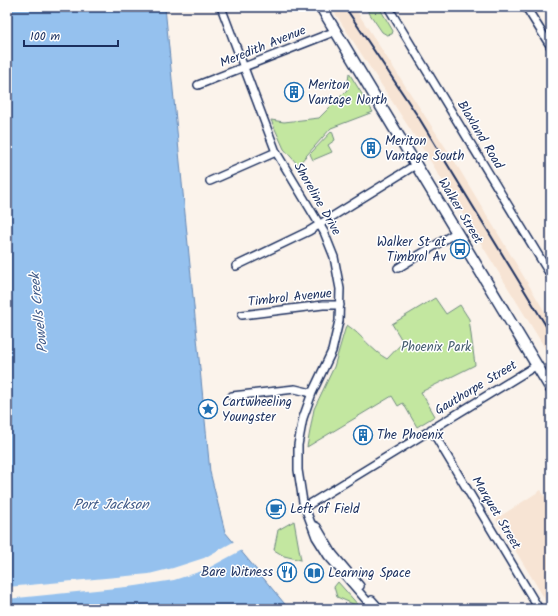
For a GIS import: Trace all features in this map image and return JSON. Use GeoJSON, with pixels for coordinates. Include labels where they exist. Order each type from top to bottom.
{"type":"FeatureCollection","features":[{"type":"Feature","properties":{"kind":"street","name":"Shoreline Drive"},"geometry":{"type":"LineString","coordinates":[[221,7],[276,152],[320,225],[334,257],[340,289],[337,332],[332,351],[312,393],[303,418],[297,456],[300,487],[305,508],[312,523],[316,537],[328,556],[374,609]]}},
{"type":"Feature","properties":{"kind":"street","name":"Walker Street"},"geometry":{"type":"LineString","coordinates":[[321,7],[458,232],[551,389]]}},
{"type":"Feature","properties":{"kind":"street","name":"Blaxland Road"},"geometry":{"type":"LineString","coordinates":[[388,7],[551,276]]}},
{"type":"Feature","properties":{"kind":"street"},"geometry":{"type":"LineString","coordinates":[[526,7],[551,47]]}},
{"type":"Feature","properties":{"kind":"street","name":"Meredith Avenue"},"geometry":{"type":"LineString","coordinates":[[198,85],[336,31]]}},
{"type":"Feature","properties":{"kind":"street"},"geometry":{"type":"LineString","coordinates":[[210,181],[276,152]]}},
{"type":"Feature","properties":{"kind":"street"},"geometry":{"type":"LineString","coordinates":[[236,266],[320,225],[417,164]]}},
{"type":"Feature","properties":{"kind":"street"},"geometry":{"type":"LineString","coordinates":[[398,268],[458,232]]}},
{"type":"Feature","properties":{"kind":"street","name":"Timbrol Avenue"},"geometry":{"type":"LineString","coordinates":[[242,315],[323,305],[340,305]]}},
{"type":"Feature","properties":{"kind":"street","name":"Gauthorpe Street"},"geometry":{"type":"LineString","coordinates":[[305,508],[537,365]]}},
{"type":"Feature","properties":{"kind":"street"},"geometry":{"type":"LineString","coordinates":[[232,396],[295,389],[312,393]]}},
{"type":"Feature","properties":{"kind":"street","name":"Marquet Street"},"geometry":{"type":"LineString","coordinates":[[431,429],[539,609]]}},
{"type":"Feature","properties":{"kind":"street","name":"Shoreline Drive"},"geometry":{"type":"LineString","coordinates":[[312,523],[317,527],[333,554],[380,609]]}},
{"type":"Feature","properties":{"kind":"shaded area"},"geometry":{"type":"Polygon","coordinates":[[[331,7],[354,7],[455,162],[551,322],[551,358],[428,157],[331,7]]]}},
{"type":"Feature","properties":{"kind":"shaded area"},"geometry":{"type":"Polygon","coordinates":[[[541,490],[551,507],[551,609],[496,519],[541,490]]]}},
{"type":"Feature","properties":{"kind":"green space"},"geometry":{"type":"Polygon","coordinates":[[[365,7],[379,7],[393,31],[392,34],[387,35],[382,32],[365,7]]]}},
{"type":"Feature","properties":{"kind":"green space"},"geometry":{"type":"Polygon","coordinates":[[[349,73],[373,112],[331,128],[298,165],[284,149],[271,120],[284,122],[319,118],[347,90],[349,73]]]}},
{"type":"Feature","properties":{"kind":"green space"},"geometry":{"type":"Polygon","coordinates":[[[332,131],[335,140],[328,145],[332,152],[313,160],[310,154],[332,131]]]}},
{"type":"Feature","properties":{"kind":"green space","name":"Phoenix Park"},"geometry":{"type":"Polygon","coordinates":[[[435,298],[446,314],[460,305],[469,319],[475,365],[421,392],[435,416],[417,427],[403,403],[398,406],[392,396],[307,447],[314,409],[334,367],[346,326],[347,325],[352,329],[387,359],[403,342],[392,324],[435,298]]]}},
{"type":"Feature","properties":{"kind":"green space"},"geometry":{"type":"Polygon","coordinates":[[[294,521],[301,560],[284,556],[274,550],[278,530],[294,521]]]}},
{"type":"Feature","properties":{"kind":"green space"},"geometry":{"type":"Polygon","coordinates":[[[338,582],[360,607],[337,597],[334,587],[338,582]]]}},
{"type":"Feature","properties":{"kind":"water","name":"Port Jackson"},"geometry":{"type":"Polygon","coordinates":[[[7,7],[165,7],[210,472],[225,532],[289,609],[7,609],[7,7]]]}},
{"type":"Feature","properties":{"kind":"pier"},"geometry":{"type":"Polygon","coordinates":[[[235,541],[242,550],[205,570],[174,580],[136,586],[7,599],[7,587],[149,574],[204,558],[235,541]]]}},
{"type":"Feature","properties":{"kind":"railway"},"geometry":{"type":"LineString","coordinates":[[345,7],[419,118],[551,334]]}},
{"type":"Feature","properties":{"kind":"place","name":"Meriton Vantage North"},"geometry":{"type":"Point","coordinates":[294,92]}},
{"type":"Feature","properties":{"kind":"place","name":"Meriton Vantage South"},"geometry":{"type":"Point","coordinates":[371,148]}},
{"type":"Feature","properties":{"kind":"place","name":"Walker St at Timbrol Av"},"geometry":{"type":"Point","coordinates":[460,249]}},
{"type":"Feature","properties":{"kind":"place","name":"Cartwheeling Youngster"},"geometry":{"type":"Point","coordinates":[208,409]}},
{"type":"Feature","properties":{"kind":"place","name":"The Phoenix"},"geometry":{"type":"Point","coordinates":[363,435]}},
{"type":"Feature","properties":{"kind":"place","name":"Left of Field"},"geometry":{"type":"Point","coordinates":[276,509]}},
{"type":"Feature","properties":{"kind":"place","name":"Bare Witness"},"geometry":{"type":"Point","coordinates":[287,572]}},
{"type":"Feature","properties":{"kind":"place","name":"Learning Space"},"geometry":{"type":"Point","coordinates":[314,573]}},
{"type":"Feature","properties":{"kind":"water label","name":"Powells Creek"},"geometry":{"type":"Point","coordinates":[39,313]}}]}
